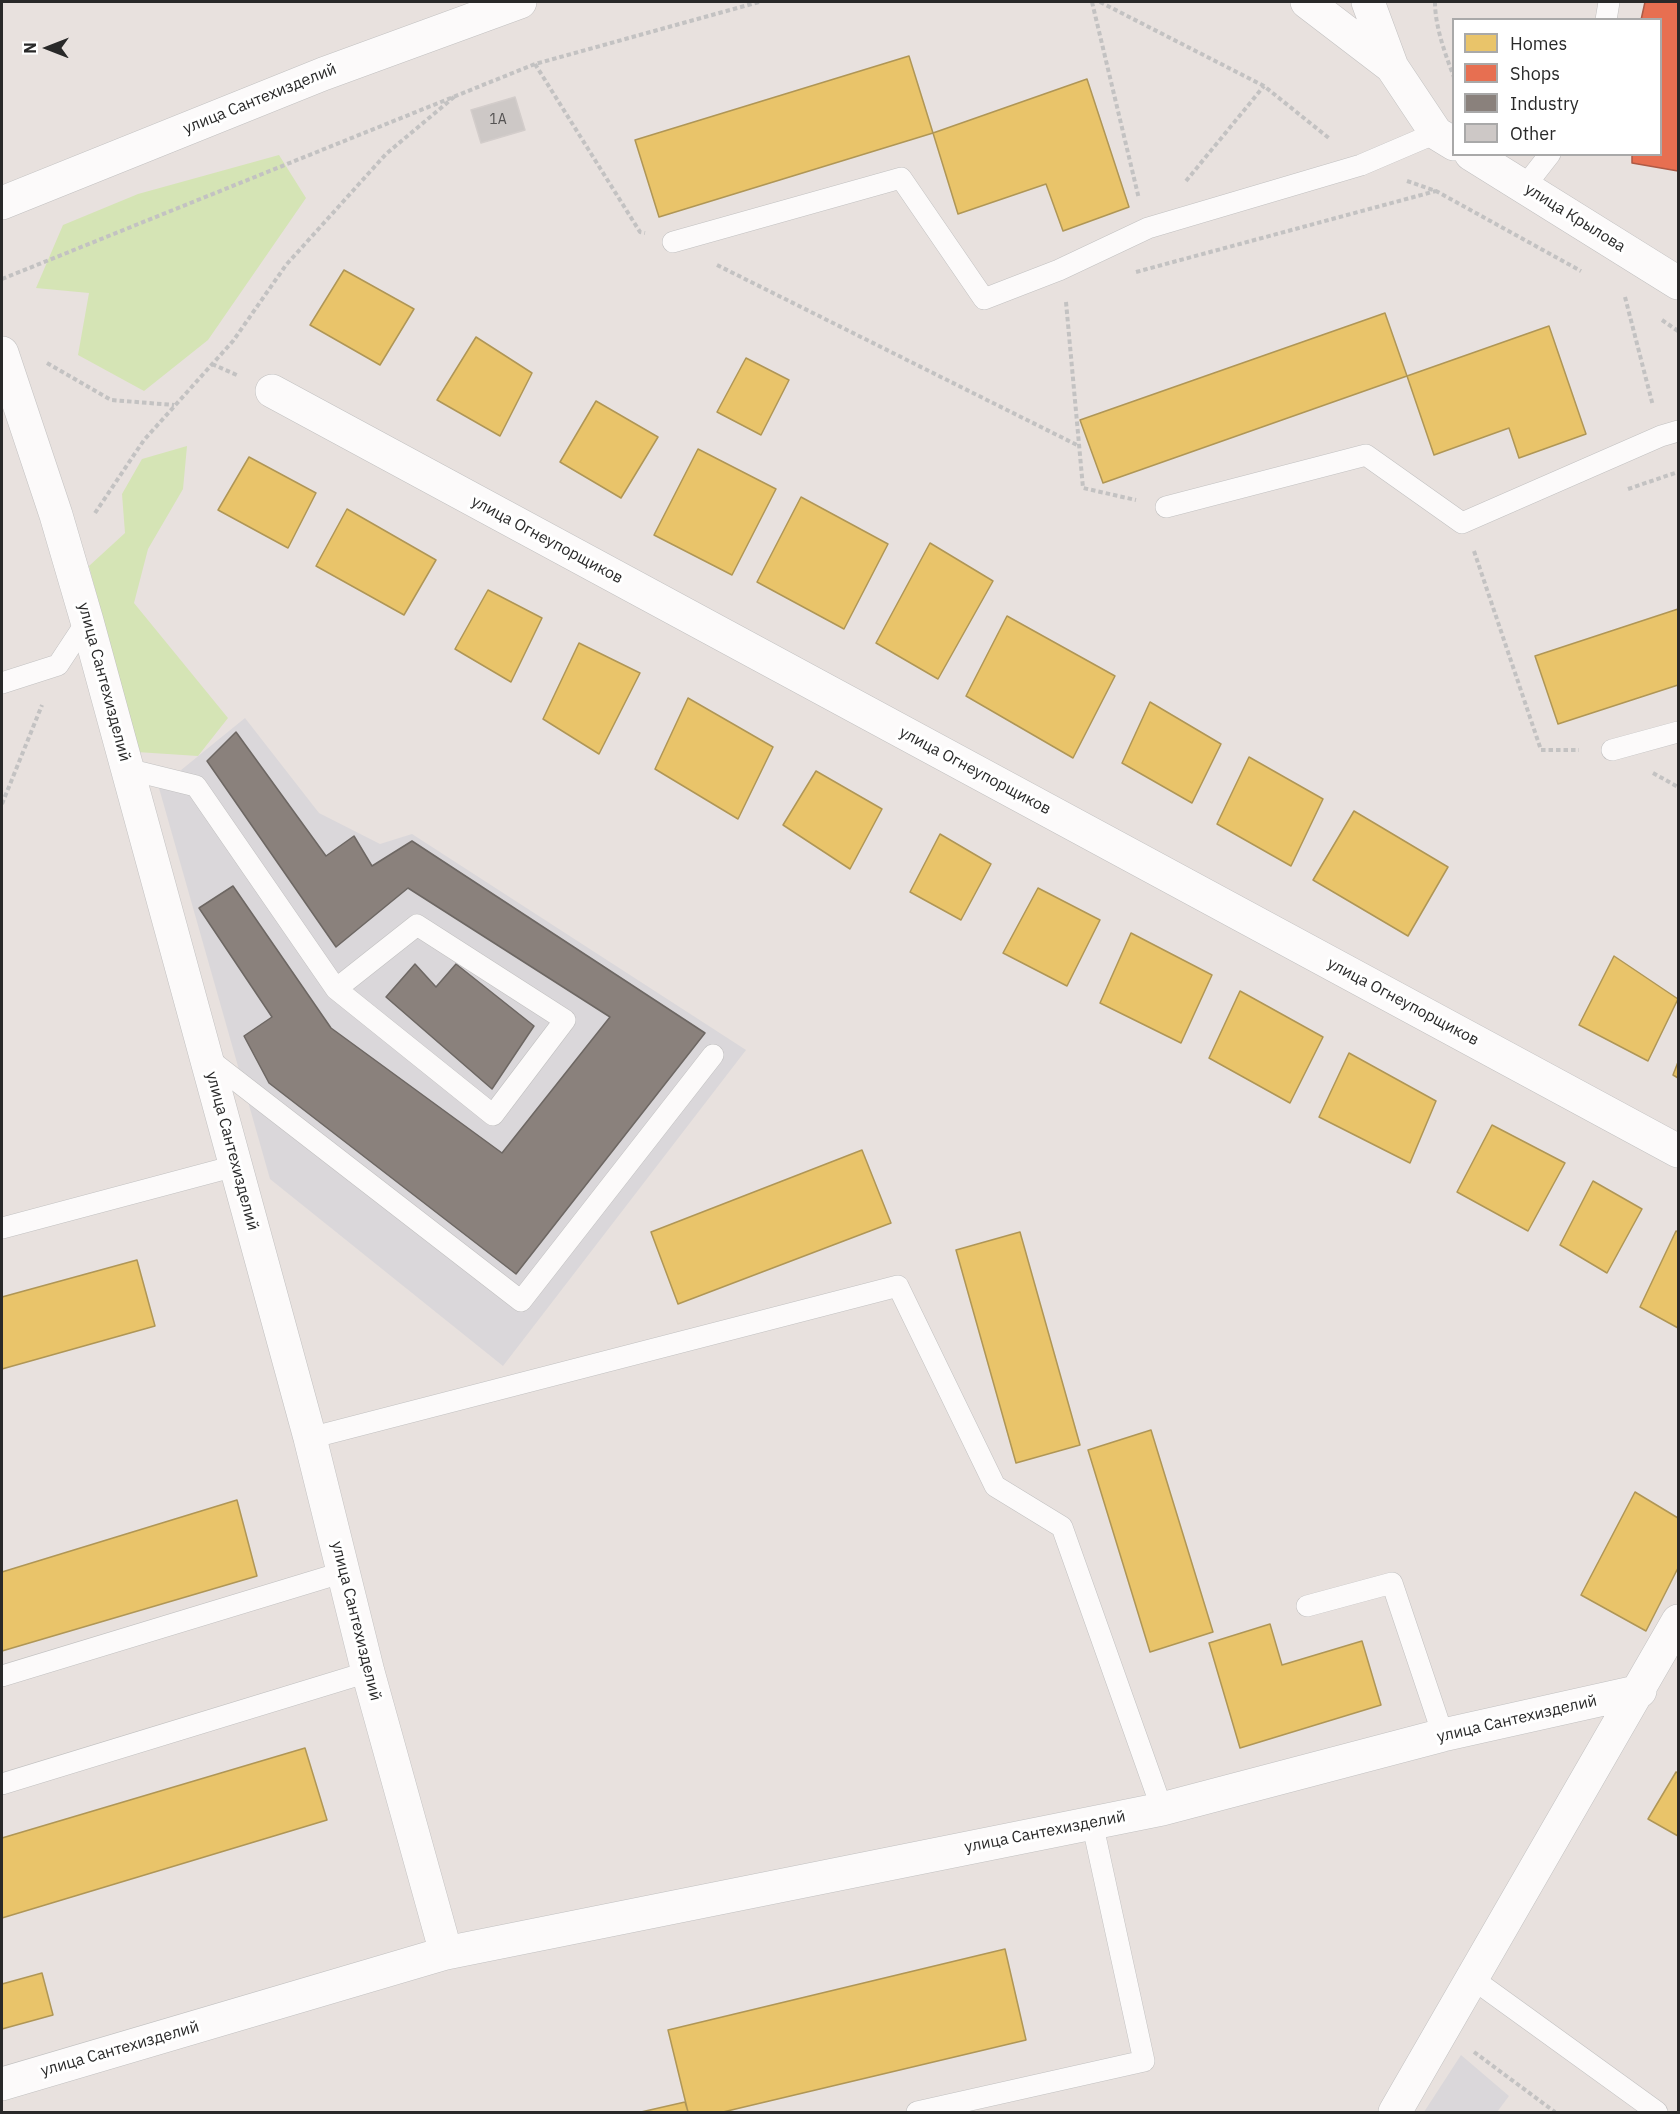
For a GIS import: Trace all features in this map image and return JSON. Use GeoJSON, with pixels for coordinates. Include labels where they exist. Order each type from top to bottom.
{"type":"FeatureCollection","features":[{"type":"Feature","properties":{"kind":"street","name":"улица Сантехизделий"},"geometry":{"type":"LineString","coordinates":[[2,203],[323,74],[520,2]]}},
{"type":"Feature","properties":{"kind":"street"},"geometry":{"type":"LineString","coordinates":[[1307,2],[1392,68],[1445,139]]}},
{"type":"Feature","properties":{"kind":"street"},"geometry":{"type":"LineString","coordinates":[[1368,2],[1392,68]]}},
{"type":"Feature","properties":{"kind":"street","name":"улица Крылова"},"geometry":{"type":"LineString","coordinates":[[1475,156],[1678,283]]}},
{"type":"Feature","properties":{"kind":"street","name":"улица Сантехизделий"},"geometry":{"type":"LineString","coordinates":[[2,353],[56,515],[87,621],[310,1438],[368,1672],[446,1953]]}},
{"type":"Feature","properties":{"kind":"street","name":"улица Огнеупорщиков"},"geometry":{"type":"LineString","coordinates":[[272,391],[1678,1150]]}},
{"type":"Feature","properties":{"kind":"street"},"geometry":{"type":"LineString","coordinates":[[1395,2112],[1640,1691],[1678,1621]]}},
{"type":"Feature","properties":{"kind":"street","name":"улица Сантехизделий"},"geometry":{"type":"LineString","coordinates":[[2,2084],[446,1953],[1092,1821],[1162,1809],[1443,1735],[1640,1691]]}},
{"type":"Feature","properties":{"kind":"lane"},"geometry":{"type":"LineString","coordinates":[[1606,18],[1609,2]]}},
{"type":"Feature","properties":{"kind":"lane"},"geometry":{"type":"LineString","coordinates":[[673,242],[901,178],[984,299],[1059,270],[1148,228],[1445,139]]}},
{"type":"Feature","properties":{"kind":"lane"},"geometry":{"type":"LineString","coordinates":[[1525,186],[1548,156]]}},
{"type":"Feature","properties":{"kind":"lane"},"geometry":{"type":"LineString","coordinates":[[1166,507],[1366,455],[1462,523],[1670,433]]}},
{"type":"Feature","properties":{"kind":"lane"},"geometry":{"type":"LineString","coordinates":[[2,683],[58,665],[87,621]]}},
{"type":"Feature","properties":{"kind":"lane"},"geometry":{"type":"LineString","coordinates":[[1612,750],[1678,732]]}},
{"type":"Feature","properties":{"kind":"lane"},"geometry":{"type":"LineString","coordinates":[[127,769],[196,786],[336,989],[493,1115],[565,1020],[417,925],[336,989]]}},
{"type":"Feature","properties":{"kind":"lane"},"geometry":{"type":"LineString","coordinates":[[206,1057],[521,1301],[712,1054]]}},
{"type":"Feature","properties":{"kind":"lane"},"geometry":{"type":"LineString","coordinates":[[2,1228],[235,1166]]}},
{"type":"Feature","properties":{"kind":"lane"},"geometry":{"type":"LineString","coordinates":[[310,1438],[898,1286],[995,1486],[1062,1527],[1162,1809]]}},
{"type":"Feature","properties":{"kind":"lane"},"geometry":{"type":"LineString","coordinates":[[2,1676],[344,1572]]}},
{"type":"Feature","properties":{"kind":"lane"},"geometry":{"type":"LineString","coordinates":[[1307,1606],[1392,1583],[1443,1735]]}},
{"type":"Feature","properties":{"kind":"lane"},"geometry":{"type":"LineString","coordinates":[[2,1784],[368,1672]]}},
{"type":"Feature","properties":{"kind":"lane"},"geometry":{"type":"LineString","coordinates":[[917,2112],[1144,2061],[1092,1821]]}},
{"type":"Feature","properties":{"kind":"lane"},"geometry":{"type":"LineString","coordinates":[[1473,1979],[1637,2100],[1657,2112]]}},
{"type":"Feature","properties":{"kind":"path"},"geometry":{"type":"LineString","coordinates":[[2,279],[535,64],[759,2]]}},
{"type":"Feature","properties":{"kind":"path"},"geometry":{"type":"LineString","coordinates":[[1092,2],[1148,228]]}},
{"type":"Feature","properties":{"kind":"path"},"geometry":{"type":"LineString","coordinates":[[1435,2],[1435,10],[1452,70]]}},
{"type":"Feature","properties":{"kind":"path"},"geometry":{"type":"LineString","coordinates":[[535,64],[640,232],[673,242],[1079,446]]}},
{"type":"Feature","properties":{"kind":"path"},"geometry":{"type":"LineString","coordinates":[[1184,184],[1264,86]]}},
{"type":"Feature","properties":{"kind":"path"},"geometry":{"type":"LineString","coordinates":[[74,576],[95,513],[144,440],[233,341],[286,265],[386,154],[454,97]]}},
{"type":"Feature","properties":{"kind":"path"},"geometry":{"type":"LineString","coordinates":[[1132,273],[1436,190]]}},
{"type":"Feature","properties":{"kind":"path"},"geometry":{"type":"LineString","coordinates":[[1059,270],[1065,291],[1083,488],[1166,507]]}},
{"type":"Feature","properties":{"kind":"path"},"geometry":{"type":"LineString","coordinates":[[1625,296],[1670,433]]}},
{"type":"Feature","properties":{"kind":"path"},"geometry":{"type":"LineString","coordinates":[[41,360],[111,400],[174,405]]}},
{"type":"Feature","properties":{"kind":"path"},"geometry":{"type":"LineString","coordinates":[[1462,523],[1472,543],[1541,750],[1612,750]]}},
{"type":"Feature","properties":{"kind":"path"},"geometry":{"type":"LineString","coordinates":[[2,804],[58,665]]}},
{"type":"Feature","properties":{"kind":"path"},"geometry":{"type":"LineString","coordinates":[[1443,2030],[1555,2112]]}},
{"type":"Feature","properties":{"kind":"shaded area"},"geometry":{"type":"Polygon","coordinates":[[[245,718],[319,813],[380,844],[412,834],[746,1050],[503,1366],[270,1179],[159,788],[245,718]]]}},
{"type":"Feature","properties":{"kind":"shaded area"},"geometry":{"type":"Polygon","coordinates":[[[1461,2055],[1509,2096],[1497,2112],[1424,2112],[1461,2055]]]}},
{"type":"Feature","properties":{"kind":"green space"},"geometry":{"type":"Polygon","coordinates":[[[279,155],[306,198],[208,340],[144,391],[78,355],[89,293],[36,288],[63,225],[138,194],[279,155]]]}},
{"type":"Feature","properties":{"kind":"green space"},"geometry":{"type":"Polygon","coordinates":[[[187,446],[183,489],[148,549],[134,603],[228,718],[198,756],[137,752],[89,566],[125,533],[122,494],[142,459],[187,446]]]}},
{"type":"Feature","properties":{"kind":"building: Homes"},"geometry":{"type":"Polygon","coordinates":[[[909,56],[933,133],[659,217],[635,140],[909,56]]]}},
{"type":"Feature","properties":{"kind":"building: Homes"},"geometry":{"type":"Polygon","coordinates":[[[1087,79],[1129,207],[1063,231],[1046,184],[958,214],[933,133],[1087,79]]]}},
{"type":"Feature","properties":{"kind":"building: Homes"},"geometry":{"type":"Polygon","coordinates":[[[344,270],[414,309],[380,365],[310,325],[344,270]]]}},
{"type":"Feature","properties":{"kind":"building: Homes"},"geometry":{"type":"Polygon","coordinates":[[[1385,313],[1407,376],[1103,483],[1080,420],[1385,313]]]}},
{"type":"Feature","properties":{"kind":"building: Homes"},"geometry":{"type":"Polygon","coordinates":[[[1549,326],[1586,434],[1519,458],[1509,428],[1434,455],[1407,376],[1549,326]]]}},
{"type":"Feature","properties":{"kind":"building: Homes"},"geometry":{"type":"Polygon","coordinates":[[[476,337],[532,373],[500,436],[437,400],[476,337]]]}},
{"type":"Feature","properties":{"kind":"building: Homes"},"geometry":{"type":"Polygon","coordinates":[[[746,358],[789,380],[761,435],[717,412],[746,358]]]}},
{"type":"Feature","properties":{"kind":"building: Homes"},"geometry":{"type":"Polygon","coordinates":[[[596,401],[658,437],[621,498],[560,462],[596,401]]]}},
{"type":"Feature","properties":{"kind":"building: Homes"},"geometry":{"type":"Polygon","coordinates":[[[698,449],[776,489],[732,575],[654,535],[698,449]]]}},
{"type":"Feature","properties":{"kind":"building: Homes"},"geometry":{"type":"Polygon","coordinates":[[[249,457],[316,493],[288,548],[218,510],[249,457]]]}},
{"type":"Feature","properties":{"kind":"building: Homes"},"geometry":{"type":"Polygon","coordinates":[[[801,497],[888,544],[844,629],[757,582],[801,497]]]}},
{"type":"Feature","properties":{"kind":"building: Homes"},"geometry":{"type":"Polygon","coordinates":[[[347,509],[436,560],[404,615],[316,566],[347,509]]]}},
{"type":"Feature","properties":{"kind":"building: Homes"},"geometry":{"type":"Polygon","coordinates":[[[930,543],[993,581],[938,679],[876,643],[930,543]]]}},
{"type":"Feature","properties":{"kind":"building: Homes"},"geometry":{"type":"Polygon","coordinates":[[[488,590],[542,618],[511,682],[455,649],[488,590]]]}},
{"type":"Feature","properties":{"kind":"building: Homes"},"geometry":{"type":"Polygon","coordinates":[[[1678,609],[1678,685],[1558,724],[1535,656],[1678,609]]]}},
{"type":"Feature","properties":{"kind":"building: Homes"},"geometry":{"type":"Polygon","coordinates":[[[1007,616],[1115,676],[1073,758],[966,696],[1007,616]]]}},
{"type":"Feature","properties":{"kind":"building: Homes"},"geometry":{"type":"Polygon","coordinates":[[[579,643],[640,673],[599,754],[543,719],[579,643]]]}},
{"type":"Feature","properties":{"kind":"building: Homes"},"geometry":{"type":"Polygon","coordinates":[[[688,698],[773,747],[738,819],[655,769],[688,698]]]}},
{"type":"Feature","properties":{"kind":"building: Homes"},"geometry":{"type":"Polygon","coordinates":[[[1150,702],[1221,744],[1192,803],[1122,763],[1150,702]]]}},
{"type":"Feature","properties":{"kind":"building: Homes"},"geometry":{"type":"Polygon","coordinates":[[[1249,757],[1323,799],[1291,866],[1217,824],[1249,757]]]}},
{"type":"Feature","properties":{"kind":"building: Homes"},"geometry":{"type":"Polygon","coordinates":[[[816,771],[882,809],[850,869],[783,825],[816,771]]]}},
{"type":"Feature","properties":{"kind":"building: Homes"},"geometry":{"type":"Polygon","coordinates":[[[1354,811],[1448,867],[1408,936],[1313,880],[1354,811]]]}},
{"type":"Feature","properties":{"kind":"building: Homes"},"geometry":{"type":"Polygon","coordinates":[[[940,834],[991,864],[961,920],[910,892],[940,834]]]}},
{"type":"Feature","properties":{"kind":"building: Homes"},"geometry":{"type":"Polygon","coordinates":[[[1038,888],[1100,920],[1067,986],[1003,953],[1038,888]]]}},
{"type":"Feature","properties":{"kind":"building: Homes"},"geometry":{"type":"Polygon","coordinates":[[[1131,933],[1212,975],[1181,1043],[1100,1003],[1131,933]]]}},
{"type":"Feature","properties":{"kind":"building: Homes"},"geometry":{"type":"Polygon","coordinates":[[[1614,956],[1678,999],[1648,1061],[1579,1025],[1614,956]]]}},
{"type":"Feature","properties":{"kind":"building: Homes"},"geometry":{"type":"Polygon","coordinates":[[[1240,991],[1323,1037],[1290,1103],[1209,1058],[1240,991]]]}},
{"type":"Feature","properties":{"kind":"building: Homes"},"geometry":{"type":"Polygon","coordinates":[[[1349,1053],[1436,1101],[1410,1163],[1319,1117],[1349,1053]]]}},
{"type":"Feature","properties":{"kind":"building: Homes"},"geometry":{"type":"Polygon","coordinates":[[[1678,1062],[1678,1078],[1673,1075],[1678,1062]]]}},
{"type":"Feature","properties":{"kind":"building: Homes"},"geometry":{"type":"Polygon","coordinates":[[[1492,1125],[1565,1163],[1528,1231],[1457,1192],[1492,1125]]]}},
{"type":"Feature","properties":{"kind":"building: Homes"},"geometry":{"type":"Polygon","coordinates":[[[862,1150],[891,1223],[678,1304],[651,1232],[862,1150]]]}},
{"type":"Feature","properties":{"kind":"building: Homes"},"geometry":{"type":"Polygon","coordinates":[[[1593,1181],[1642,1209],[1607,1273],[1560,1245],[1593,1181]]]}},
{"type":"Feature","properties":{"kind":"building: Homes"},"geometry":{"type":"Polygon","coordinates":[[[1676,1231],[1678,1232],[1678,1328],[1640,1307],[1676,1231]]]}},
{"type":"Feature","properties":{"kind":"building: Homes"},"geometry":{"type":"Polygon","coordinates":[[[1020,1232],[1080,1445],[1016,1463],[956,1250],[1020,1232]]]}},
{"type":"Feature","properties":{"kind":"building: Homes"},"geometry":{"type":"Polygon","coordinates":[[[137,1260],[155,1326],[2,1369],[2,1297],[137,1260]]]}},
{"type":"Feature","properties":{"kind":"building: Homes"},"geometry":{"type":"Polygon","coordinates":[[[1151,1430],[1213,1632],[1150,1652],[1088,1450],[1151,1430]]]}},
{"type":"Feature","properties":{"kind":"building: Homes"},"geometry":{"type":"Polygon","coordinates":[[[1635,1492],[1678,1518],[1678,1568],[1646,1631],[1581,1595],[1635,1492]]]}},
{"type":"Feature","properties":{"kind":"building: Homes"},"geometry":{"type":"Polygon","coordinates":[[[237,1500],[257,1576],[2,1651],[2,1572],[237,1500]]]}},
{"type":"Feature","properties":{"kind":"building: Homes"},"geometry":{"type":"Polygon","coordinates":[[[1270,1624],[1282,1665],[1362,1641],[1381,1705],[1240,1748],[1209,1643],[1270,1624]]]}},
{"type":"Feature","properties":{"kind":"building: Homes"},"geometry":{"type":"Polygon","coordinates":[[[305,1748],[327,1820],[2,1918],[2,1838],[305,1748]]]}},
{"type":"Feature","properties":{"kind":"building: Homes"},"geometry":{"type":"Polygon","coordinates":[[[1676,1772],[1678,1773],[1678,1836],[1648,1819],[1676,1772]]]}},
{"type":"Feature","properties":{"kind":"building: Homes"},"geometry":{"type":"Polygon","coordinates":[[[1005,1949],[1026,2040],[723,2112],[688,2112],[668,2030],[1005,1949]]]}},
{"type":"Feature","properties":{"kind":"building: Homes"},"geometry":{"type":"Polygon","coordinates":[[[42,1973],[53,2015],[2,2029],[2,1984],[42,1973]]]}},
{"type":"Feature","properties":{"kind":"building: Homes"},"geometry":{"type":"Polygon","coordinates":[[[685,2102],[688,2112],[641,2112],[685,2102]]]}},
{"type":"Feature","properties":{"kind":"building: Shops"},"geometry":{"type":"Polygon","coordinates":[[[1645,2],[1678,2],[1678,171],[1632,163],[1632,156],[1662,156],[1662,18],[1641,18],[1645,2]]]}},
{"type":"Feature","properties":{"kind":"building: Industry"},"geometry":{"type":"Polygon","coordinates":[[[236,732],[326,856],[354,836],[372,866],[412,841],[705,1033],[516,1274],[269,1083],[244,1036],[272,1017],[199,908],[233,886],[331,1028],[502,1153],[610,1017],[408,888],[336,947],[207,761],[236,732]]]}},
{"type":"Feature","properties":{"kind":"building: Industry"},"geometry":{"type":"Polygon","coordinates":[[[415,964],[436,987],[456,964],[534,1026],[492,1089],[386,997],[415,964]]]}},
{"type":"Feature","properties":{"kind":"building: Other"},"geometry":{"type":"Polygon","coordinates":[[[515,97],[525,130],[481,143],[471,110],[515,97]]]}}]}
